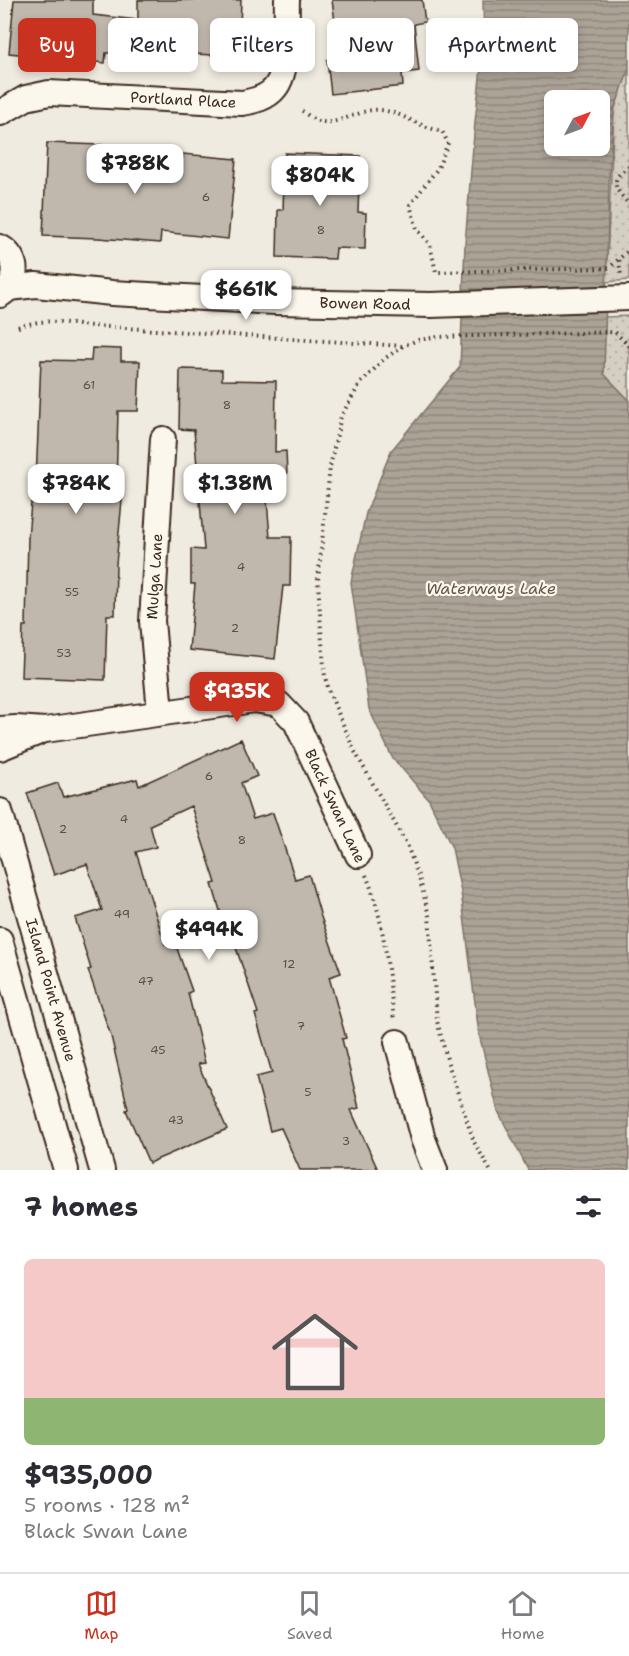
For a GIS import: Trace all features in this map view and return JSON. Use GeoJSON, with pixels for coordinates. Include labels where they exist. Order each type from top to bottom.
{"type":"FeatureCollection","features":[{"type":"Feature","properties":{"kind":"street","name":"Portland Place"},"geometry":{"type":"LineString","coordinates":[[0,113],[26,98],[49,93],[242,103],[255,101],[266,96],[275,88],[282,76],[285,57],[286,0]]}},
{"type":"Feature","properties":{"kind":"street","name":"Bowen Road"},"geometry":{"type":"LineString","coordinates":[[4,247],[41,273],[67,287]]}},
{"type":"Feature","properties":{"kind":"street"},"geometry":{"type":"LineString","coordinates":[[4,247],[15,272],[4,291]]}},
{"type":"Feature","properties":{"kind":"street","name":"Bowen Road"},"geometry":{"type":"LineString","coordinates":[[4,291],[36,285],[67,287],[83,291],[206,298],[431,305],[624,292]]}},
{"type":"Feature","properties":{"kind":"street","name":"Mulga Lane"},"geometry":{"type":"LineString","coordinates":[[160,712],[152,621],[164,438]]}},
{"type":"Feature","properties":{"kind":"street","name":"Black Swan Lane"},"geometry":{"type":"LineString","coordinates":[[0,729],[45,730],[254,700],[279,704],[296,722],[358,855]]}},
{"type":"Feature","properties":{"kind":"street","name":"Black Swan Lane"},"geometry":{"type":"LineString","coordinates":[[0,748],[45,730]]}},
{"type":"Feature","properties":{"kind":"street","name":"Island Point Avenue"},"geometry":{"type":"LineString","coordinates":[[0,811],[102,1170]]}},
{"type":"Feature","properties":{"kind":"street"},"geometry":{"type":"LineString","coordinates":[[0,940],[66,1170]]}},
{"type":"Feature","properties":{"kind":"street"},"geometry":{"type":"LineString","coordinates":[[397,1042],[423,1139],[435,1170]]}},
{"type":"Feature","properties":{"kind":"street"},"geometry":{"type":"LineString","coordinates":[[32,1053],[66,1043]]}},
{"type":"Feature","properties":{"kind":"path"},"geometry":{"type":"LineString","coordinates":[[302,111],[316,121],[327,122],[377,109],[385,110],[406,117],[429,130],[442,132],[448,143],[438,168],[410,205],[417,229],[430,245],[436,272],[609,268],[629,250]]}},
{"type":"Feature","properties":{"kind":"path"},"geometry":{"type":"LineString","coordinates":[[629,167],[620,172],[615,181],[616,190],[629,204]]}},
{"type":"Feature","properties":{"kind":"path"},"geometry":{"type":"LineString","coordinates":[[619,259],[624,292]]}},
{"type":"Feature","properties":{"kind":"path"},"geometry":{"type":"LineString","coordinates":[[18,327],[35,321],[50,320],[80,325],[403,346]]}},
{"type":"Feature","properties":{"kind":"path"},"geometry":{"type":"LineString","coordinates":[[490,1170],[474,1142],[437,1021],[429,916],[421,884],[407,845],[354,750],[325,677],[318,580],[330,466],[341,416],[360,384],[384,359],[403,346],[418,340],[438,337],[615,332],[629,346]]}},
{"type":"Feature","properties":{"kind":"path","name":"Black Swan Lane"},"geometry":{"type":"LineString","coordinates":[[358,855],[375,895],[382,926],[397,1042]]}},
{"type":"Feature","properties":{"kind":"shaded area"},"geometry":{"type":"Polygon","coordinates":[[[629,69],[629,280],[606,282],[614,110],[629,69]]]}},
{"type":"Feature","properties":{"kind":"shaded area"},"geometry":{"type":"Polygon","coordinates":[[[629,316],[629,400],[604,374],[605,317],[629,316]]]}},
{"type":"Feature","properties":{"kind":"water","name":"Waterways Lake"},"geometry":{"type":"Polygon","coordinates":[[[483,0],[629,0],[629,69],[614,110],[609,178],[604,374],[629,400],[629,1170],[528,1170],[498,1111],[479,1034],[461,892],[452,848],[429,800],[392,757],[369,709],[351,582],[366,513],[391,451],[460,367],[465,244],[481,72],[578,72],[578,18],[483,18],[483,0]]]}},
{"type":"Feature","properties":{"kind":"building"},"geometry":{"type":"Polygon","coordinates":[[[14,0],[93,0],[93,15],[120,18],[108,18],[108,53],[106,53],[105,63],[96,62],[96,18],[18,18],[18,54],[9,53],[14,0]]]}},
{"type":"Feature","properties":{"kind":"building"},"geometry":{"type":"Polygon","coordinates":[[[138,0],[241,0],[240,18],[210,18],[210,55],[198,54],[198,18],[138,18],[138,0]]]}},
{"type":"Feature","properties":{"kind":"building"},"geometry":{"type":"Polygon","coordinates":[[[332,0],[422,0],[425,22],[414,24],[414,18],[334,18],[332,0]]]}},
{"type":"Feature","properties":{"kind":"building"},"geometry":{"type":"Polygon","coordinates":[[[414,24],[419,71],[414,72],[414,24]]]}},
{"type":"Feature","properties":{"kind":"building"},"geometry":{"type":"Polygon","coordinates":[[[328,72],[410,72],[402,73],[403,86],[331,94],[328,72]]]}},
{"type":"Feature","properties":{"kind":"building"},"geometry":{"type":"Polygon","coordinates":[[[47,143],[102,145],[102,151],[183,158],[183,154],[236,159],[228,239],[161,232],[160,243],[43,236],[47,143]]]}},
{"type":"Feature","properties":{"kind":"building"},"geometry":{"type":"Polygon","coordinates":[[[285,153],[360,156],[358,212],[366,213],[365,249],[336,248],[335,259],[277,257],[278,210],[283,210],[285,153]]]}},
{"type":"Feature","properties":{"kind":"building"},"geometry":{"type":"Polygon","coordinates":[[[92,348],[121,349],[121,361],[140,361],[138,411],[118,411],[116,489],[123,490],[116,564],[115,615],[107,615],[105,680],[21,677],[23,626],[26,626],[28,537],[33,481],[36,481],[41,360],[91,361],[92,348]]]}},
{"type":"Feature","properties":{"kind":"building"},"geometry":{"type":"Polygon","coordinates":[[[180,369],[222,370],[222,380],[276,381],[275,452],[286,451],[287,474],[265,476],[270,537],[291,537],[290,586],[283,586],[275,659],[189,650],[195,584],[191,584],[191,549],[204,550],[194,430],[179,429],[180,369]]]}},
{"type":"Feature","properties":{"kind":"building"},"geometry":{"type":"Polygon","coordinates":[[[241,739],[257,776],[241,783],[253,819],[273,813],[295,879],[309,875],[341,973],[329,977],[346,1038],[342,1039],[359,1108],[351,1110],[378,1170],[300,1170],[281,1128],[270,1131],[256,1077],[272,1073],[255,1014],[258,1013],[231,933],[227,934],[212,884],[216,883],[191,806],[150,825],[156,847],[136,852],[165,944],[174,940],[192,991],[188,993],[205,1063],[198,1064],[227,1129],[149,1163],[126,1110],[128,1109],[111,1036],[88,970],[91,969],[75,918],[102,910],[87,864],[54,875],[27,793],[58,783],[63,797],[137,779],[139,786],[241,739]]]}}]}
